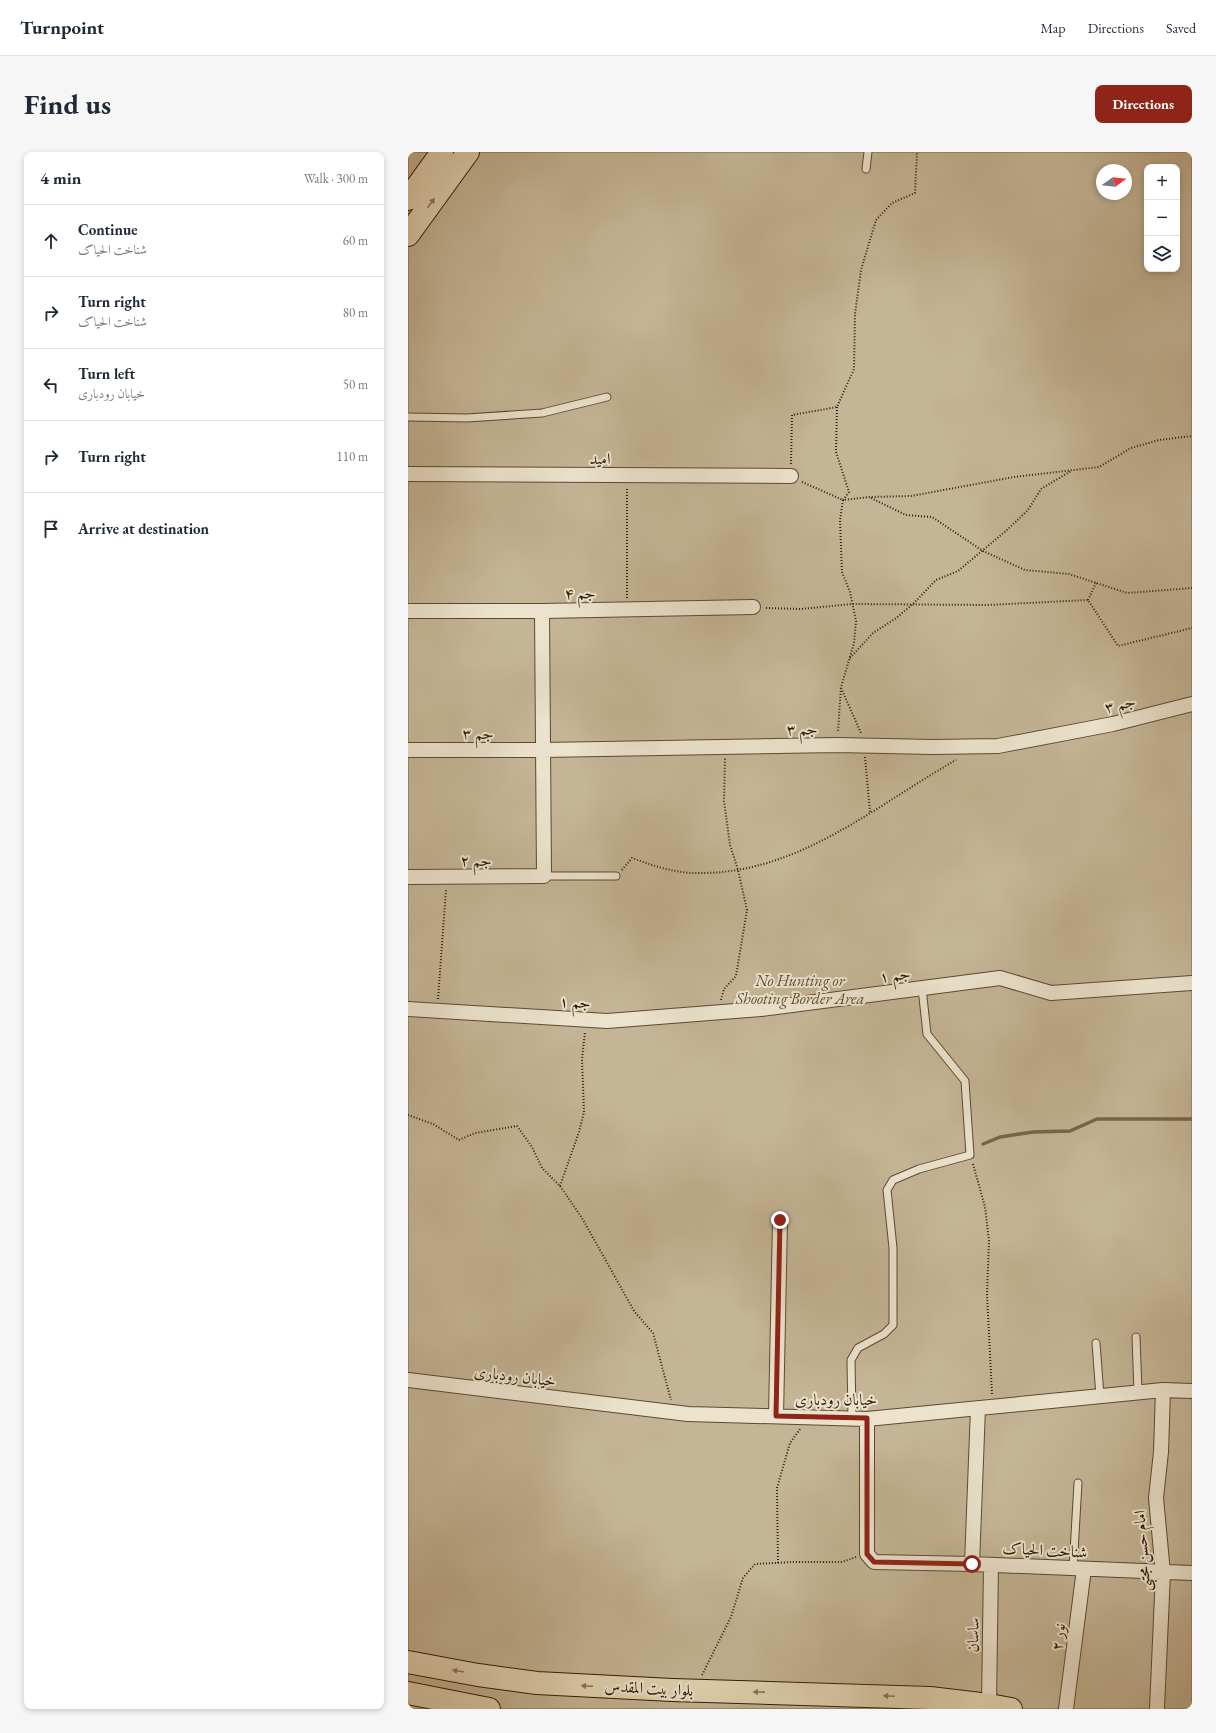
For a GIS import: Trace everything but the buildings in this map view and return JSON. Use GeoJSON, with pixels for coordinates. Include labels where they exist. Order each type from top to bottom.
{"type":"FeatureCollection","features":[{"type":"Feature","properties":{"kind":"main road"},"geometry":{"type":"LineString","coordinates":[[408,199],[442,152]]}},
{"type":"Feature","properties":{"kind":"main road"},"geometry":{"type":"LineString","coordinates":[[408,235],[468,152]]}},
{"type":"Feature","properties":{"kind":"main road","name":"بلوار بیت المقدس"},"geometry":{"type":"LineString","coordinates":[[408,1662],[478,1675],[537,1683],[867,1702],[930,1698],[1011,1709]]}},
{"type":"Feature","properties":{"kind":"main road"},"geometry":{"type":"LineString","coordinates":[[408,1693],[461,1707],[489,1709]]}},
{"type":"Feature","properties":{"kind":"street","name":"امید"},"geometry":{"type":"LineString","coordinates":[[408,474],[791,476]]}},
{"type":"Feature","properties":{"kind":"street","name":"جم ۴"},"geometry":{"type":"LineString","coordinates":[[408,611],[542,611],[753,607]]}},
{"type":"Feature","properties":{"kind":"street"},"geometry":{"type":"LineString","coordinates":[[542,611],[544,876]]}},
{"type":"Feature","properties":{"kind":"street","name":"جم ۳"},"geometry":{"type":"LineString","coordinates":[[408,750],[542,750],[837,746],[933,748],[998,746],[1059,735],[1192,704]]}},
{"type":"Feature","properties":{"kind":"street","name":"جم ۲"},"geometry":{"type":"LineString","coordinates":[[408,877],[544,876]]}},
{"type":"Feature","properties":{"kind":"street","name":"جم ۱"},"geometry":{"type":"LineString","coordinates":[[408,1009],[606,1021],[761,1009],[1000,978],[1051,993],[1192,984]]}},
{"type":"Feature","properties":{"kind":"street"},"geometry":{"type":"LineString","coordinates":[[776,1416],[780,1220]]}},
{"type":"Feature","properties":{"kind":"street","name":"خیابان رودباری"},"geometry":{"type":"LineString","coordinates":[[408,1380],[688,1414],[852,1418],[867,1418],[1163,1390],[1192,1391]]}},
{"type":"Feature","properties":{"kind":"street","name":"امام حسن مجتبی"},"geometry":{"type":"LineString","coordinates":[[1157,1709],[1163,1573],[1156,1498],[1161,1452],[1163,1390]]}},
{"type":"Feature","properties":{"kind":"street"},"geometry":{"type":"LineString","coordinates":[[972,1564],[978,1408]]}},
{"type":"Feature","properties":{"kind":"street"},"geometry":{"type":"LineString","coordinates":[[867,1418],[867,1554]]}},
{"type":"Feature","properties":{"kind":"street","name":"شناخت الحیاک"},"geometry":{"type":"LineString","coordinates":[[867,1554],[874,1562],[972,1564],[1192,1573]]}},
{"type":"Feature","properties":{"kind":"street","name":"ساسان"},"geometry":{"type":"LineString","coordinates":[[989,1705],[991,1565]]}},
{"type":"Feature","properties":{"kind":"street","name":"نور ٢"},"geometry":{"type":"LineString","coordinates":[[1066,1709],[1078,1569]]}},
{"type":"Feature","properties":{"kind":"lane"},"geometry":{"type":"LineString","coordinates":[[866,169],[868,152]]}},
{"type":"Feature","properties":{"kind":"lane"},"geometry":{"type":"LineString","coordinates":[[408,417],[467,418],[542,413],[607,397]]}},
{"type":"Feature","properties":{"kind":"lane"},"geometry":{"type":"LineString","coordinates":[[544,876],[616,876]]}},
{"type":"Feature","properties":{"kind":"lane"},"geometry":{"type":"LineString","coordinates":[[852,1418],[851,1360],[858,1348],[884,1334],[892,1325],[893,1248],[887,1190],[893,1180],[919,1169],[970,1155],[965,1081],[927,1034],[922,988]]}},
{"type":"Feature","properties":{"kind":"lane"},"geometry":{"type":"LineString","coordinates":[[1136,1337],[1138,1392]]}},
{"type":"Feature","properties":{"kind":"lane"},"geometry":{"type":"LineString","coordinates":[[1096,1343],[1100,1396]]}},
{"type":"Feature","properties":{"kind":"lane"},"geometry":{"type":"LineString","coordinates":[[1078,1483],[1078,1569]]}},
{"type":"Feature","properties":{"kind":"path"},"geometry":{"type":"LineString","coordinates":[[837,746],[841,686],[854,642],[856,620],[850,592],[842,572],[840,520],[843,500],[849,492],[836,452],[836,407],[854,369],[855,314],[860,278],[876,220],[892,203],[915,193],[916,152]]}},
{"type":"Feature","properties":{"kind":"path"},"geometry":{"type":"LineString","coordinates":[[836,407],[792,415],[791,476],[814,488],[843,500],[870,497],[911,496],[1014,477],[1099,467],[1131,448],[1159,440],[1192,436]]}},
{"type":"Feature","properties":{"kind":"path"},"geometry":{"type":"LineString","coordinates":[[849,659],[873,633],[895,619],[913,604],[936,580],[958,571],[983,551],[1028,510],[1041,489],[1074,470]]}},
{"type":"Feature","properties":{"kind":"path"},"geometry":{"type":"LineString","coordinates":[[626,610],[627,475]]}},
{"type":"Feature","properties":{"kind":"path"},"geometry":{"type":"LineString","coordinates":[[870,497],[906,515],[932,517],[983,551],[1025,570],[1069,574],[1127,593],[1192,588]]}},
{"type":"Feature","properties":{"kind":"path"},"geometry":{"type":"LineString","coordinates":[[1088,600],[1096,583]]}},
{"type":"Feature","properties":{"kind":"path"},"geometry":{"type":"LineString","coordinates":[[753,607],[801,609],[852,604],[988,605],[1088,600]]}},
{"type":"Feature","properties":{"kind":"path"},"geometry":{"type":"LineString","coordinates":[[1088,600],[1118,646],[1192,628]]}},
{"type":"Feature","properties":{"kind":"path"},"geometry":{"type":"LineString","coordinates":[[616,876],[632,858],[664,869],[700,874],[738,870],[785,858],[820,842],[980,746]]}},
{"type":"Feature","properties":{"kind":"path"},"geometry":{"type":"LineString","coordinates":[[718,1012],[724,990],[736,976],[746,910],[738,870],[730,845],[724,801],[725,747]]}},
{"type":"Feature","properties":{"kind":"path"},"geometry":{"type":"LineString","coordinates":[[437,1010],[447,877]]}},
{"type":"Feature","properties":{"kind":"path"},"geometry":{"type":"LineString","coordinates":[[560,1186],[579,1132],[584,1112],[582,1059],[586,1019]]}},
{"type":"Feature","properties":{"kind":"path"},"geometry":{"type":"LineString","coordinates":[[408,1115],[433,1124],[459,1140],[475,1133],[517,1126],[532,1147],[542,1168],[560,1186],[582,1218],[634,1311],[653,1334],[674,1412]]}},
{"type":"Feature","properties":{"kind":"path"},"geometry":{"type":"LineString","coordinates":[[970,1155],[985,1207],[989,1241],[987,1294],[993,1406]]}},
{"type":"Feature","properties":{"kind":"path"},"geometry":{"type":"LineString","coordinates":[[778,1563],[777,1488],[790,1443],[808,1417]]}},
{"type":"Feature","properties":{"kind":"path"},"geometry":{"type":"LineString","coordinates":[[692,1691],[709,1663],[731,1617],[743,1578],[755,1564],[842,1562],[867,1554]]}},
{"type":"Feature","properties":{"kind":"green space","name":"No Hunting or Shooting Border Area"},"geometry":{"type":"Polygon","coordinates":[[[408,152],[1192,152],[1192,1709],[408,1709],[408,152]]]}},
{"type":"Feature","properties":{"kind":"waterway"},"geometry":{"type":"LineString","coordinates":[[983,1144],[1000,1137],[1033,1132],[1070,1131],[1097,1119],[1192,1119]]}},
{"type":"Feature","properties":{"kind":"route"},"geometry":{"type":"LineString","coordinates":[[780,1220],[776,1416],[867,1418],[867,1554],[874,1562],[972,1564]]}}]}
